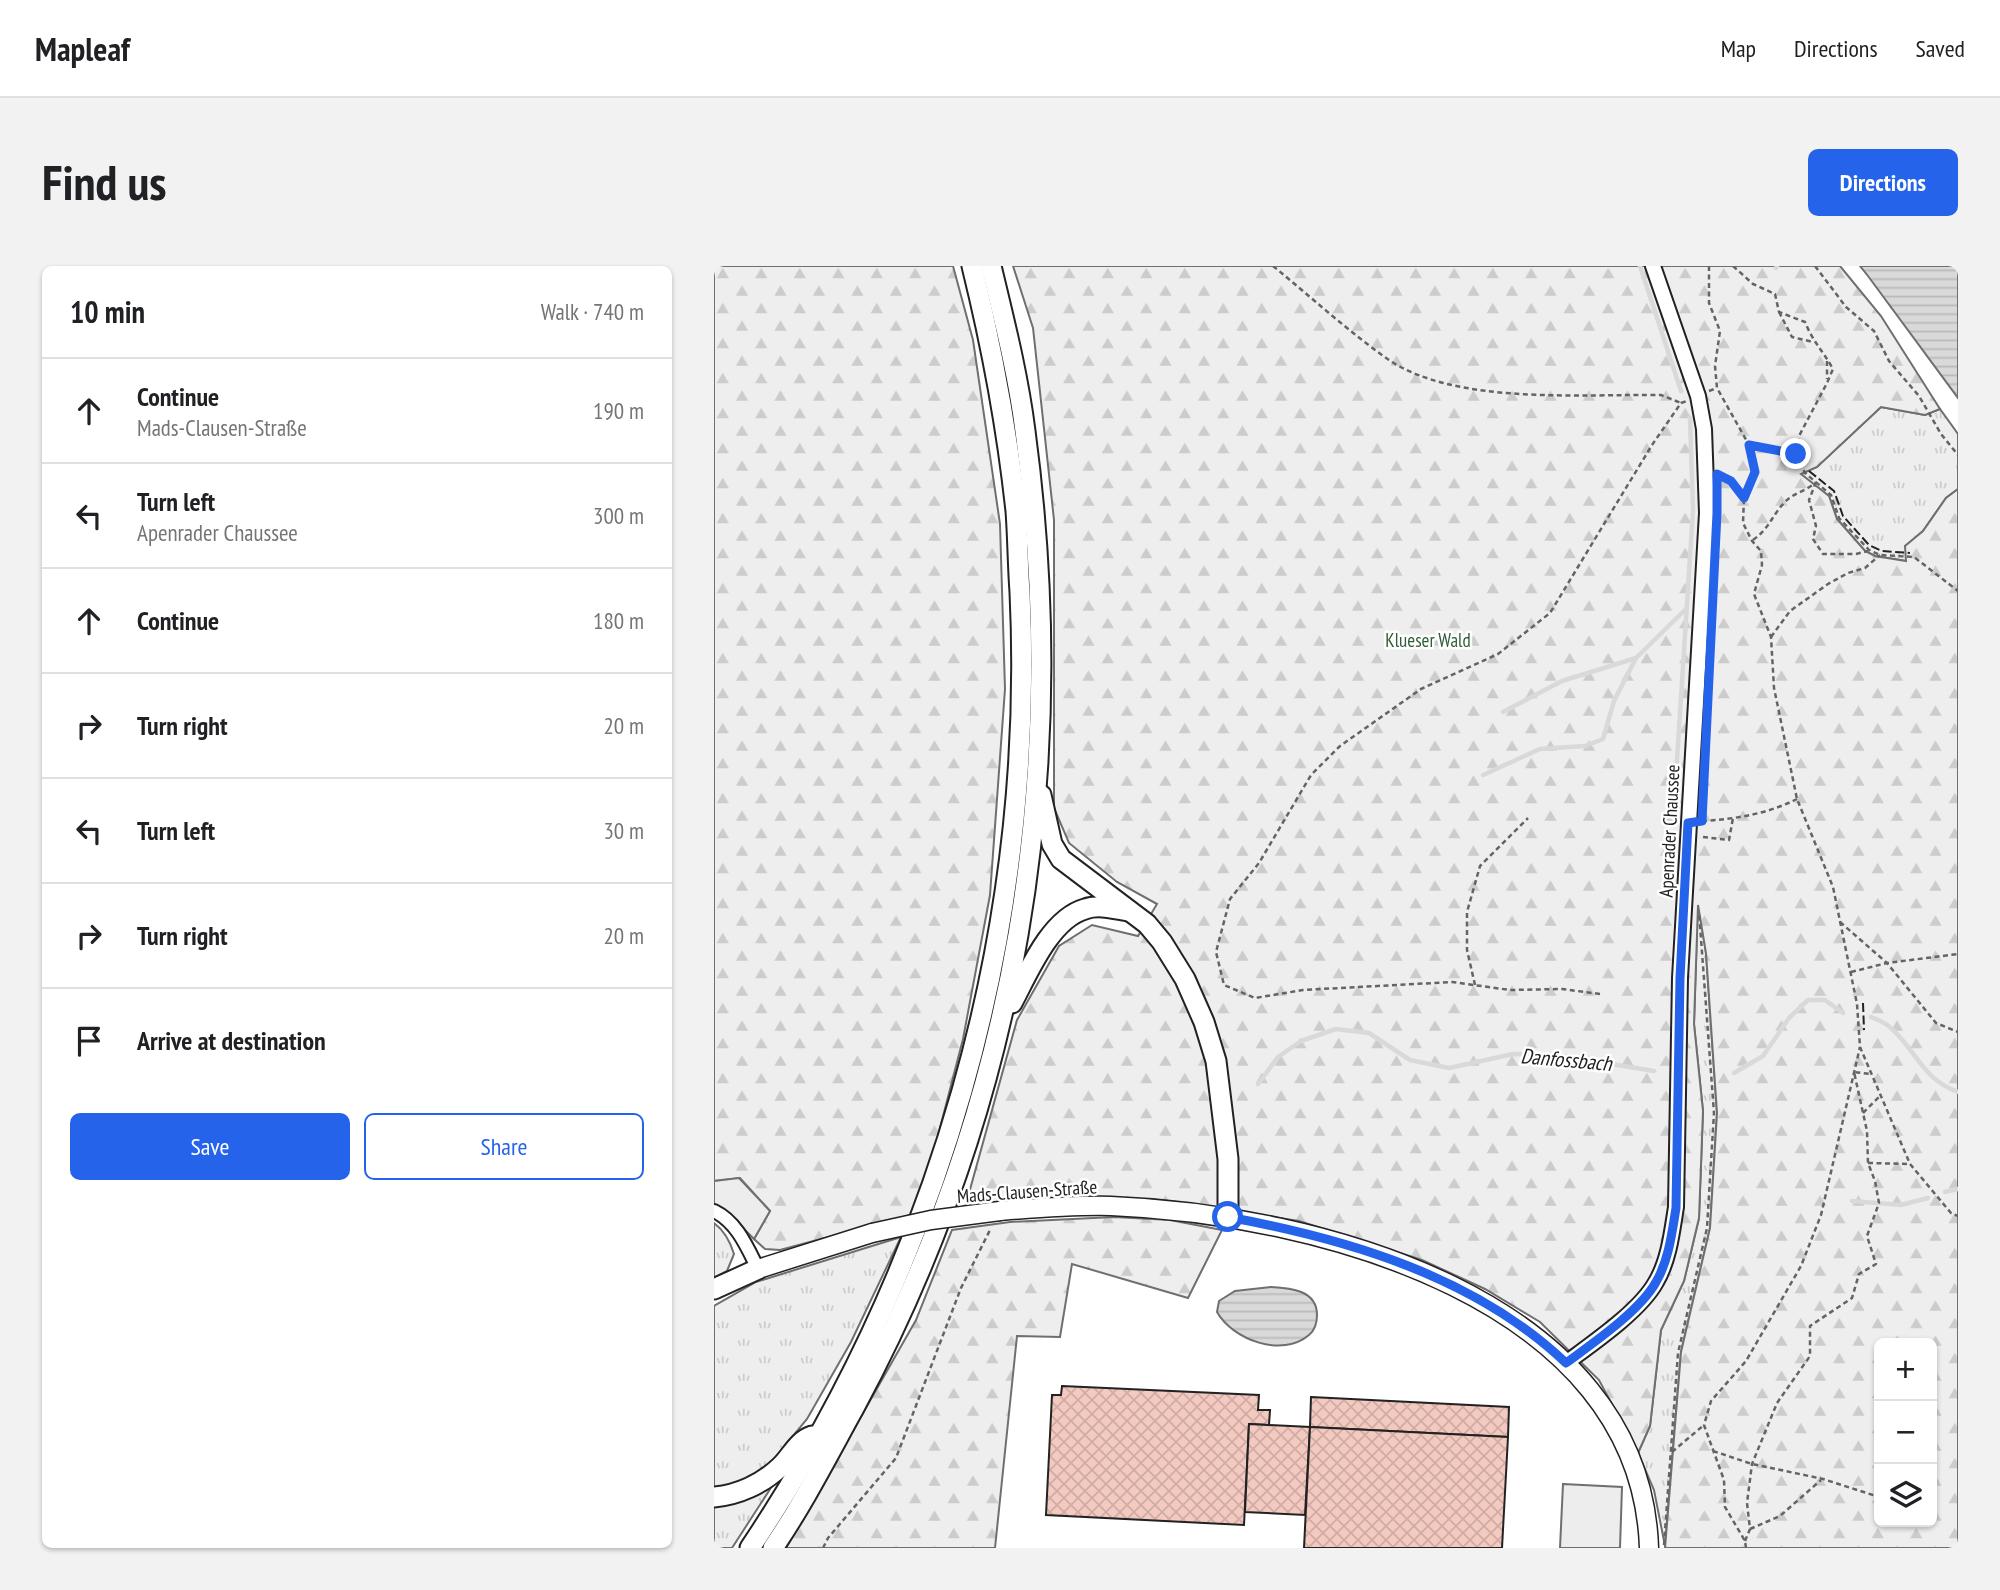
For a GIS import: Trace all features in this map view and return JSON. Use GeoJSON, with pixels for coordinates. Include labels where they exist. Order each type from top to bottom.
{"type":"FeatureCollection","features":[{"type":"Feature","properties":{"kind":"highway"},"geometry":{"type":"LineString","coordinates":[[750,1548],[820,1433],[860,1357],[902,1266],[958,1109],[993,968],[1012,840],[1018,775],[1022,643],[1016,513],[991,345],[972,266]]}},
{"type":"Feature","properties":{"kind":"highway"},"geometry":{"type":"LineString","coordinates":[[773,1548],[871,1376],[919,1276],[951,1191],[1002,1022],[1023,909],[1037,777],[1042,643],[1034,512],[1025,428],[991,266]]}},
{"type":"Feature","properties":{"kind":"highway"},"geometry":{"type":"LineString","coordinates":[[1037,777],[1052,844],[1061,859],[1132,912],[1162,942],[1185,979],[1204,1023],[1216,1061],[1228,1159],[1228,1217]]}},
{"type":"Feature","properties":{"kind":"highway"},"geometry":{"type":"LineString","coordinates":[[1002,1022],[1054,930],[1085,908],[1107,907],[1132,912]]}},
{"type":"Feature","properties":{"kind":"highway"},"geometry":{"type":"LineString","coordinates":[[714,1289],[758,1269]]}},
{"type":"Feature","properties":{"kind":"highway"},"geometry":{"type":"LineString","coordinates":[[714,1497],[728,1496],[751,1487],[780,1468],[804,1439],[820,1433]]}},
{"type":"Feature","properties":{"kind":"main road","name":"Mads-Clausen-Straße"},"geometry":{"type":"LineString","coordinates":[[758,1269],[872,1233],[931,1220],[1060,1207],[1109,1206],[1228,1217],[1316,1236],[1419,1271],[1472,1294],[1516,1321],[1566,1363],[1610,1419],[1628,1452],[1641,1487],[1649,1548]]}},
{"type":"Feature","properties":{"kind":"street","name":"Apenrader Chaussee"},"geometry":{"type":"LineString","coordinates":[[1566,1363],[1648,1294],[1657,1281],[1670,1244],[1676,1208],[1680,978],[1695,822],[1707,513],[1704,429],[1698,396],[1653,266]]}},
{"type":"Feature","properties":{"kind":"street"},"geometry":{"type":"LineString","coordinates":[[714,1212],[725,1216],[740,1234],[758,1269]]}},
{"type":"Feature","properties":{"kind":"path"},"geometry":{"type":"LineString","coordinates":[[1273,266],[1391,361],[1425,376],[1458,387],[1528,393],[1661,395],[1681,403],[1652,445],[1550,613],[1498,654],[1422,689],[1340,746],[1311,775],[1259,863],[1230,899],[1216,952],[1224,985],[1255,998],[1303,990],[1452,982],[1510,990],[1562,989],[1600,994]]}},
{"type":"Feature","properties":{"kind":"path"},"geometry":{"type":"LineString","coordinates":[[1671,1453],[1704,1425],[1711,1401],[1746,1362],[1801,1266],[1821,1215],[1860,1048],[1857,1004],[1833,887],[1797,799],[1774,688],[1771,637],[1754,594],[1762,565],[1761,551],[1742,523],[1744,498],[1755,472],[1749,445],[1717,387],[1714,366],[1720,331],[1709,303],[1709,266],[1715,266]]}},
{"type":"Feature","properties":{"kind":"path"},"geometry":{"type":"LineString","coordinates":[[1733,266],[1753,285],[1774,294],[1779,312],[1792,337],[1813,342]]}},
{"type":"Feature","properties":{"kind":"path"},"geometry":{"type":"LineString","coordinates":[[1815,266],[1846,307],[1874,331],[1889,361],[1919,396],[1941,434],[1958,455]]}},
{"type":"Feature","properties":{"kind":"path"},"geometry":{"type":"LineString","coordinates":[[1779,312],[1805,323],[1813,342],[1827,358],[1832,369],[1799,436],[1796,454],[1805,473],[1831,495],[1839,518],[1869,550],[1880,555],[1914,557],[1958,591]]}},
{"type":"Feature","properties":{"kind":"path"},"geometry":{"type":"LineString","coordinates":[[1711,401],[1709,391],[1717,387]]}},
{"type":"Feature","properties":{"kind":"path"},"geometry":{"type":"LineString","coordinates":[[1749,445],[1796,454]]}},
{"type":"Feature","properties":{"kind":"path"},"geometry":{"type":"LineString","coordinates":[[1717,474],[1731,481],[1744,498]]}},
{"type":"Feature","properties":{"kind":"path"},"geometry":{"type":"LineString","coordinates":[[1752,541],[1765,532],[1786,500],[1804,492],[1816,482]]}},
{"type":"Feature","properties":{"kind":"path"},"geometry":{"type":"LineString","coordinates":[[1816,482],[1810,500],[1816,526],[1813,539],[1823,554],[1856,555],[1869,550]]}},
{"type":"Feature","properties":{"kind":"path"},"geometry":{"type":"LineString","coordinates":[[1771,637],[1790,611],[1828,584],[1848,573],[1865,568],[1880,555]]}},
{"type":"Feature","properties":{"kind":"path"},"geometry":{"type":"LineString","coordinates":[[1733,818],[1729,840],[1701,836],[1695,822],[1775,811],[1797,799]]}},
{"type":"Feature","properties":{"kind":"path"},"geometry":{"type":"LineString","coordinates":[[1475,985],[1467,950],[1467,912],[1480,866],[1528,818]]}},
{"type":"Feature","properties":{"kind":"path"},"geometry":{"type":"LineString","coordinates":[[1664,1548],[1678,1353],[1707,1228],[1713,1113],[1699,912]]}},
{"type":"Feature","properties":{"kind":"path"},"geometry":{"type":"LineString","coordinates":[[1840,922],[1887,963],[1936,1023],[1958,1032]]}},
{"type":"Feature","properties":{"kind":"path"},"geometry":{"type":"LineString","coordinates":[[1850,972],[1887,963],[1958,954]]}},
{"type":"Feature","properties":{"kind":"path"},"geometry":{"type":"LineString","coordinates":[[1860,1048],[1910,1164],[1951,1213],[1958,1216]]}},
{"type":"Feature","properties":{"kind":"path"},"geometry":{"type":"LineString","coordinates":[[1854,1072],[1871,1074]]}},
{"type":"Feature","properties":{"kind":"path"},"geometry":{"type":"LineString","coordinates":[[1745,1541],[1750,1529],[1747,1503],[1752,1464],[1777,1403],[1810,1356],[1810,1326],[1852,1298],[1859,1273],[1876,1264],[1867,1236],[1879,1203],[1868,1163],[1867,1131],[1854,1072]]}},
{"type":"Feature","properties":{"kind":"path"},"geometry":{"type":"LineString","coordinates":[[1863,1112],[1880,1097]]}},
{"type":"Feature","properties":{"kind":"path"},"geometry":{"type":"LineString","coordinates":[[1868,1163],[1910,1164]]}},
{"type":"Feature","properties":{"kind":"path"},"geometry":{"type":"LineString","coordinates":[[823,1548],[828,1538],[896,1458],[961,1288],[990,1230]]}},
{"type":"Feature","properties":{"kind":"path"},"geometry":{"type":"LineString","coordinates":[[1704,1425],[1724,1480],[1725,1507],[1745,1541],[1746,1548]]}},
{"type":"Feature","properties":{"kind":"path"},"geometry":{"type":"LineString","coordinates":[[1713,1451],[1752,1464],[1823,1479],[1874,1495]]}},
{"type":"Feature","properties":{"kind":"path"},"geometry":{"type":"LineString","coordinates":[[1750,1529],[1780,1516],[1823,1479]]}},
{"type":"Feature","properties":{"kind":"green space"},"geometry":{"type":"Polygon","coordinates":[[[714,266],[953,266],[973,340],[1000,524],[1005,689],[990,895],[963,1039],[918,1213],[780,1250],[765,1249],[754,1239],[770,1211],[740,1178],[714,1181],[714,266]]]}},
{"type":"Feature","properties":{"kind":"green space","name":"Klueser Wald"},"geometry":{"type":"Polygon","coordinates":[[[1013,266],[1840,266],[1881,316],[1940,409],[1925,415],[1881,407],[1817,467],[1801,474],[1829,496],[1837,519],[1865,551],[1875,556],[1906,561],[1905,546],[1923,531],[1946,498],[1958,489],[1958,1548],[1665,1548],[1681,1352],[1710,1228],[1717,1113],[1706,953],[1698,905],[1694,1024],[1703,1111],[1699,1218],[1684,1281],[1661,1330],[1650,1426],[1638,1453],[1599,1380],[1540,1322],[1485,1289],[1422,1260],[1299,1221],[1170,1201],[1072,1197],[966,1204],[1017,1020],[1059,946],[1092,925],[1138,936],[1157,904],[1117,882],[1069,843],[1054,808],[1054,520],[1033,328],[1013,266]]]}},
{"type":"Feature","properties":{"kind":"green space"},"geometry":{"type":"Polygon","coordinates":[[[1881,407],[1925,415],[1940,409],[1958,434],[1958,489],[1946,498],[1923,531],[1906,546],[1906,561],[1875,556],[1865,551],[1837,519],[1829,496],[1800,474],[1817,467],[1881,407]]]}},
{"type":"Feature","properties":{"kind":"green space"},"geometry":{"type":"Polygon","coordinates":[[[1698,900],[1706,953],[1717,1113],[1710,1228],[1681,1352],[1665,1546],[1654,1490],[1638,1453],[1650,1426],[1661,1330],[1684,1281],[1699,1218],[1703,1111],[1694,1024],[1698,900]]]}},
{"type":"Feature","properties":{"kind":"green space"},"geometry":{"type":"Polygon","coordinates":[[[1114,1217],[1170,1220],[1222,1230],[1188,1298],[1072,1264],[1060,1337],[1017,1336],[995,1548],[786,1548],[916,1320],[952,1230],[1010,1222],[1114,1217]]]}},
{"type":"Feature","properties":{"kind":"green space"},"geometry":{"type":"Polygon","coordinates":[[[714,1223],[727,1237],[734,1254],[727,1271],[714,1278],[714,1223]]]}},
{"type":"Feature","properties":{"kind":"green space"},"geometry":{"type":"Polygon","coordinates":[[[901,1237],[851,1342],[807,1419],[775,1458],[746,1482],[714,1490],[714,1306],[756,1282],[901,1237]]]}},
{"type":"Feature","properties":{"kind":"green space"},"geometry":{"type":"Polygon","coordinates":[[[774,1483],[732,1548],[714,1548],[714,1504],[774,1483]]]}},
{"type":"Feature","properties":{"kind":"shaded area"},"geometry":{"type":"Polygon","coordinates":[[[1860,266],[1958,266],[1958,398],[1868,276],[1860,266]]]}},
{"type":"Feature","properties":{"kind":"shaded area"},"geometry":{"type":"Polygon","coordinates":[[[739,1178],[770,1211],[754,1239],[726,1211],[714,1204],[714,1181],[739,1178]]]}},
{"type":"Feature","properties":{"kind":"shaded area"},"geometry":{"type":"Polygon","coordinates":[[[1271,1287],[1301,1292],[1312,1300],[1316,1307],[1314,1328],[1298,1342],[1285,1345],[1259,1343],[1234,1331],[1217,1312],[1219,1301],[1235,1291],[1271,1287]]]}},
{"type":"Feature","properties":{"kind":"shaded area"},"geometry":{"type":"Polygon","coordinates":[[[1563,1484],[1622,1487],[1620,1548],[1560,1548],[1563,1484]]]}},
{"type":"Feature","properties":{"kind":"building"},"geometry":{"type":"Polygon","coordinates":[[[1062,1386],[1259,1395],[1258,1410],[1270,1410],[1269,1425],[1249,1424],[1244,1525],[1046,1515],[1052,1395],[1061,1395],[1062,1386]]]}},
{"type":"Feature","properties":{"kind":"building"},"geometry":{"type":"Polygon","coordinates":[[[1311,1397],[1509,1407],[1508,1437],[1310,1427],[1311,1397]]]}},
{"type":"Feature","properties":{"kind":"building"},"geometry":{"type":"Polygon","coordinates":[[[1249,1424],[1310,1427],[1305,1515],[1245,1512],[1249,1424]]]}},
{"type":"Feature","properties":{"kind":"building"},"geometry":{"type":"Polygon","coordinates":[[[1310,1427],[1508,1437],[1502,1548],[1304,1548],[1310,1427]]]}},
{"type":"Feature","properties":{"kind":"waterway"},"geometry":{"type":"LineString","coordinates":[[1640,266],[1681,391]]}},
{"type":"Feature","properties":{"kind":"waterway"},"geometry":{"type":"LineString","coordinates":[[1673,823],[1693,510],[1690,418]]}},
{"type":"Feature","properties":{"kind":"waterway"},"geometry":{"type":"LineString","coordinates":[[1483,775],[1540,749],[1585,746],[1603,739],[1614,701],[1636,658],[1687,608]]}},
{"type":"Feature","properties":{"kind":"waterway"},"geometry":{"type":"LineString","coordinates":[[1503,712],[1562,681],[1636,658]]}},
{"type":"Feature","properties":{"kind":"waterway","name":"Danfossbach"},"geometry":{"type":"LineString","coordinates":[[1734,1073],[1763,1056],[1789,1018],[1808,1000],[1825,1000],[1843,1013]]}},
{"type":"Feature","properties":{"kind":"waterway","name":"Danfossbach"},"geometry":{"type":"LineString","coordinates":[[1871,1017],[1891,1028],[1936,1080],[1958,1092]]}},
{"type":"Feature","properties":{"kind":"waterway","name":"Danfossbach"},"geometry":{"type":"LineString","coordinates":[[1258,1084],[1278,1057],[1301,1041],[1336,1029],[1369,1033],[1410,1060],[1449,1068],[1513,1054],[1557,1055],[1654,1071]]}},
{"type":"Feature","properties":{"kind":"waterway"},"geometry":{"type":"LineString","coordinates":[[1945,1192],[1958,1189]]}},
{"type":"Feature","properties":{"kind":"waterway"},"geometry":{"type":"LineString","coordinates":[[1852,1201],[1901,1205],[1928,1198]]}},
{"type":"Feature","properties":{"kind":"fence"},"geometry":{"type":"LineString","coordinates":[[1809,471],[1834,491],[1843,516],[1869,545],[1882,551],[1910,553]]}},
{"type":"Feature","properties":{"kind":"fence"},"geometry":{"type":"LineString","coordinates":[[1863,1003],[1864,1030]]}},
{"type":"Feature","properties":{"kind":"route"},"geometry":{"type":"LineString","coordinates":[[1228,1217],[1316,1236],[1419,1271],[1472,1294],[1516,1321],[1566,1363],[1636,1307],[1648,1294],[1657,1281],[1670,1244],[1676,1208],[1680,978],[1688,823],[1702,821],[1708,734],[1717,474],[1731,481],[1744,498],[1755,472],[1749,445],[1774,452],[1796,454]]}}]}
